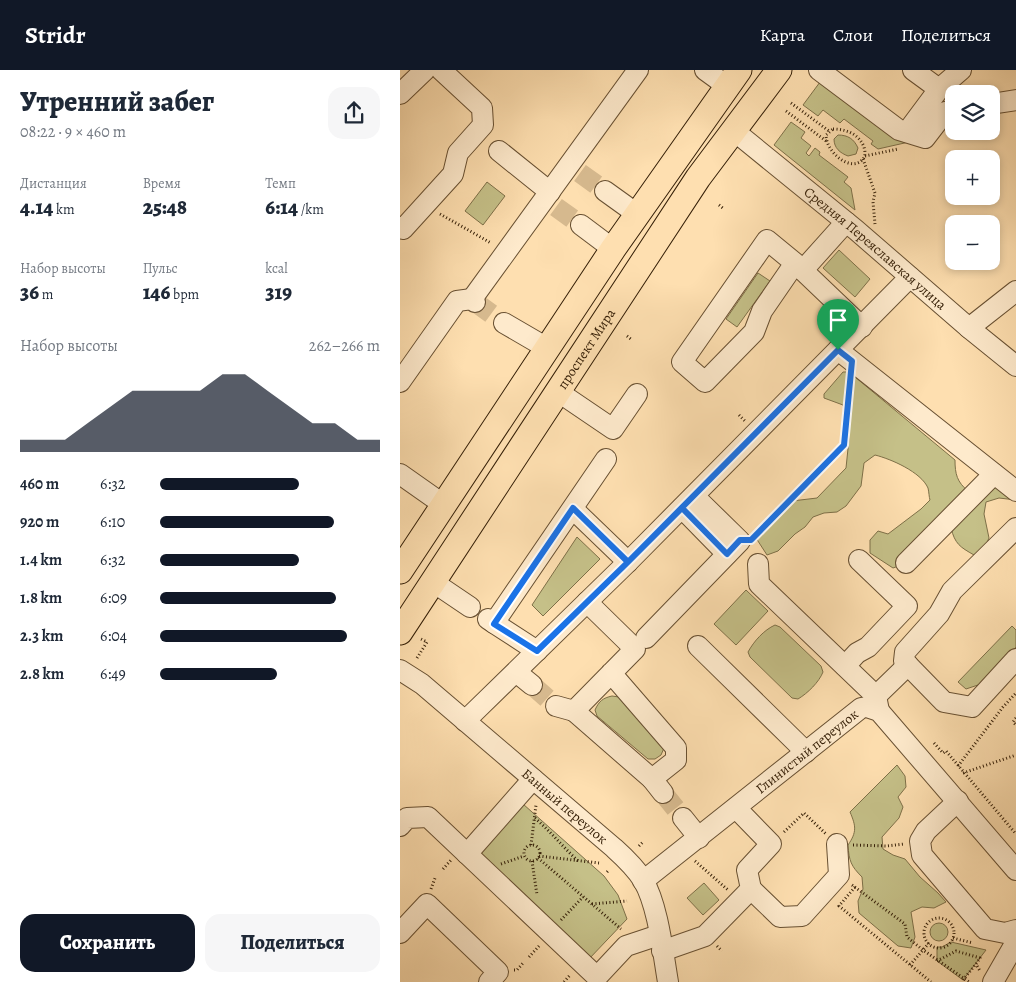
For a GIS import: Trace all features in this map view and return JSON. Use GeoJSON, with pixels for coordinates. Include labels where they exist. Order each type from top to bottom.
{"type":"FeatureCollection","features":[{"type":"Feature","properties":{"kind":"main road","name":"проспект Мира"},"geometry":{"type":"LineString","coordinates":[[409,635],[433,582],[557,391],[733,130],[779,70]]}},
{"type":"Feature","properties":{"kind":"main road"},"geometry":{"type":"LineString","coordinates":[[400,571],[613,249],[733,78]]}},
{"type":"Feature","properties":{"kind":"street"},"geometry":{"type":"LineString","coordinates":[[400,94],[425,70]]}},
{"type":"Feature","properties":{"kind":"street"},"geometry":{"type":"LineString","coordinates":[[400,226],[402,229],[453,174],[458,153],[483,125],[482,108],[441,70]]}},
{"type":"Feature","properties":{"kind":"street"},"geometry":{"type":"LineString","coordinates":[[400,382],[457,301],[474,301],[507,252],[575,169],[638,70]]}},
{"type":"Feature","properties":{"kind":"street"},"geometry":{"type":"LineString","coordinates":[[706,70],[733,78]]}},
{"type":"Feature","properties":{"kind":"street"},"geometry":{"type":"LineString","coordinates":[[819,70],[899,130],[925,138],[945,112]]}},
{"type":"Feature","properties":{"kind":"street"},"geometry":{"type":"LineString","coordinates":[[913,70],[939,89]]}},
{"type":"Feature","properties":{"kind":"street"},"geometry":{"type":"LineString","coordinates":[[907,132],[939,89],[961,70]]}},
{"type":"Feature","properties":{"kind":"street"},"geometry":{"type":"LineString","coordinates":[[1000,103],[1016,100]]}},
{"type":"Feature","properties":{"kind":"street","name":"Средняя Переяславская улица"},"geometry":{"type":"LineString","coordinates":[[733,130],[846,222],[1016,366]]}},
{"type":"Feature","properties":{"kind":"street"},"geometry":{"type":"LineString","coordinates":[[499,151],[550,200]]}},
{"type":"Feature","properties":{"kind":"street"},"geometry":{"type":"LineString","coordinates":[[606,191],[637,214]]}},
{"type":"Feature","properties":{"kind":"street"},"geometry":{"type":"LineString","coordinates":[[846,222],[799,267],[762,311],[754,332],[706,382],[682,362],[767,240],[799,267],[862,327]]}},
{"type":"Feature","properties":{"kind":"street"},"geometry":{"type":"LineString","coordinates":[[581,225],[613,249]]}},
{"type":"Feature","properties":{"kind":"street"},"geometry":{"type":"LineString","coordinates":[[465,721],[688,502],[845,356],[862,327],[910,277]]}},
{"type":"Feature","properties":{"kind":"street"},"geometry":{"type":"LineString","coordinates":[[969,328],[1016,290]]}},
{"type":"Feature","properties":{"kind":"street"},"geometry":{"type":"LineString","coordinates":[[504,323],[547,348]]}},
{"type":"Feature","properties":{"kind":"street"},"geometry":{"type":"LineString","coordinates":[[845,356],[1016,491]]}},
{"type":"Feature","properties":{"kind":"street"},"geometry":{"type":"LineString","coordinates":[[557,391],[611,445]]}},
{"type":"Feature","properties":{"kind":"street"},"geometry":{"type":"LineString","coordinates":[[537,651],[491,621],[573,508],[611,445],[637,394]]}},
{"type":"Feature","properties":{"kind":"street"},"geometry":{"type":"LineString","coordinates":[[400,474],[444,506]]}},
{"type":"Feature","properties":{"kind":"street"},"geometry":{"type":"LineString","coordinates":[[906,563],[994,474]]}},
{"type":"Feature","properties":{"kind":"street"},"geometry":{"type":"LineString","coordinates":[[646,638],[734,547],[688,502]]}},
{"type":"Feature","properties":{"kind":"street"},"geometry":{"type":"LineString","coordinates":[[573,508],[628,562]]}},
{"type":"Feature","properties":{"kind":"street"},"geometry":{"type":"LineString","coordinates":[[1016,528],[952,592],[939,614],[905,652],[904,661],[944,702],[972,706],[1016,659]]}},
{"type":"Feature","properties":{"kind":"street"},"geometry":{"type":"LineString","coordinates":[[845,666],[857,653],[868,647],[907,606],[859,560]]}},
{"type":"Feature","properties":{"kind":"street"},"geometry":{"type":"LineString","coordinates":[[758,564],[759,584],[845,666],[877,703],[908,665]]}},
{"type":"Feature","properties":{"kind":"street"},"geometry":{"type":"LineString","coordinates":[[433,582],[470,607]]}},
{"type":"Feature","properties":{"kind":"street"},"geometry":{"type":"LineString","coordinates":[[587,602],[635,649],[611,673],[565,709],[658,786],[676,760],[676,748],[611,673]]}},
{"type":"Feature","properties":{"kind":"street"},"geometry":{"type":"LineString","coordinates":[[698,646],[806,752]]}},
{"type":"Feature","properties":{"kind":"street","name":"Банный переулок"},"geometry":{"type":"LineString","coordinates":[[400,670],[422,684],[625,858],[643,881],[649,894],[668,982]]}},
{"type":"Feature","properties":{"kind":"street"},"geometry":{"type":"LineString","coordinates":[[516,672],[532,685]]}},
{"type":"Feature","properties":{"kind":"street","name":"Глинистый переулок"},"geometry":{"type":"LineString","coordinates":[[643,881],[861,708],[877,703],[1016,870]]}},
{"type":"Feature","properties":{"kind":"street"},"geometry":{"type":"LineString","coordinates":[[467,854],[533,779]]}},
{"type":"Feature","properties":{"kind":"street"},"geometry":{"type":"LineString","coordinates":[[958,802],[926,831],[920,841],[922,855],[985,929],[1005,933],[1016,930]]}},
{"type":"Feature","properties":{"kind":"street"},"geometry":{"type":"LineString","coordinates":[[400,826],[407,818],[428,817],[597,977],[626,946],[636,942],[661,943],[705,936],[746,894],[747,870],[772,844],[736,808]]}},
{"type":"Feature","properties":{"kind":"street"},"geometry":{"type":"LineString","coordinates":[[688,815],[703,834]]}},
{"type":"Feature","properties":{"kind":"street"},"geometry":{"type":"LineString","coordinates":[[746,894],[780,918],[802,916],[847,881],[837,844]]}},
{"type":"Feature","properties":{"kind":"street"},"geometry":{"type":"LineString","coordinates":[[400,933],[427,904],[498,972],[488,982]]}},
{"type":"Feature","properties":{"kind":"street"},"geometry":{"type":"LineString","coordinates":[[988,979],[1016,942]]}},
{"type":"Feature","properties":{"kind":"path"},"geometry":{"type":"LineString","coordinates":[[791,103],[829,131]]}},
{"type":"Feature","properties":{"kind":"path"},"geometry":{"type":"LineString","coordinates":[[786,111],[826,141],[834,155],[841,160],[849,163],[858,162],[865,156],[865,150],[857,137],[841,129],[829,131],[826,135],[826,141]]}},
{"type":"Feature","properties":{"kind":"path"},"geometry":{"type":"LineString","coordinates":[[863,159],[875,193],[873,216],[877,231]]}},
{"type":"Feature","properties":{"kind":"path"},"geometry":{"type":"LineString","coordinates":[[424,205],[507,252]]}},
{"type":"Feature","properties":{"kind":"path"},"geometry":{"type":"LineString","coordinates":[[719,205],[724,209]]}},
{"type":"Feature","properties":{"kind":"path"},"geometry":{"type":"LineString","coordinates":[[627,336],[632,340]]}},
{"type":"Feature","properties":{"kind":"path"},"geometry":{"type":"LineString","coordinates":[[734,547],[751,540],[844,445],[845,356]]}},
{"type":"Feature","properties":{"kind":"path"},"geometry":{"type":"LineString","coordinates":[[739,415],[746,422]]}},
{"type":"Feature","properties":{"kind":"path"},"geometry":{"type":"LineString","coordinates":[[409,635],[426,642],[418,658]]}},
{"type":"Feature","properties":{"kind":"path"},"geometry":{"type":"LineString","coordinates":[[958,766],[1016,693]]}},
{"type":"Feature","properties":{"kind":"path"},"geometry":{"type":"LineString","coordinates":[[1016,718],[1012,722],[1016,725]]}},
{"type":"Feature","properties":{"kind":"path"},"geometry":{"type":"LineString","coordinates":[[934,743],[943,753],[946,751],[1016,834]]}},
{"type":"Feature","properties":{"kind":"path"},"geometry":{"type":"LineString","coordinates":[[963,773],[1016,755]]}},
{"type":"Feature","properties":{"kind":"path"},"geometry":{"type":"LineString","coordinates":[[531,845],[536,806]]}},
{"type":"Feature","properties":{"kind":"path"},"geometry":{"type":"LineString","coordinates":[[534,818],[555,836],[557,842],[578,861]]}},
{"type":"Feature","properties":{"kind":"path"},"geometry":{"type":"LineString","coordinates":[[639,846],[643,842]]}},
{"type":"Feature","properties":{"kind":"path"},"geometry":{"type":"LineString","coordinates":[[531,845],[539,850],[538,857]]}},
{"type":"Feature","properties":{"kind":"path"},"geometry":{"type":"LineString","coordinates":[[531,845],[526,848],[524,856],[532,861]]}},
{"type":"Feature","properties":{"kind":"path"},"geometry":{"type":"LineString","coordinates":[[538,857],[636,942]]}},
{"type":"Feature","properties":{"kind":"path"},"geometry":{"type":"LineString","coordinates":[[532,861],[538,857],[599,864]]}},
{"type":"Feature","properties":{"kind":"path"},"geometry":{"type":"LineString","coordinates":[[694,860],[746,894]]}},
{"type":"Feature","properties":{"kind":"path"},"geometry":{"type":"LineString","coordinates":[[532,861],[545,928],[583,897]]}},
{"type":"Feature","properties":{"kind":"path"},"geometry":{"type":"LineString","coordinates":[[931,982],[839,906],[847,881],[904,924],[907,937],[922,950],[969,982]]}},
{"type":"Feature","properties":{"kind":"path"},"geometry":{"type":"LineString","coordinates":[[592,904],[627,901]]}},
{"type":"Feature","properties":{"kind":"path"},"geometry":{"type":"LineString","coordinates":[[938,918],[948,920],[954,933],[951,942],[942,947],[929,943],[925,930],[930,921],[938,918]]}},
{"type":"Feature","properties":{"kind":"path"},"geometry":{"type":"LineString","coordinates":[[910,965],[929,943]]}},
{"type":"Feature","properties":{"kind":"path"},"geometry":{"type":"LineString","coordinates":[[937,960],[956,952],[980,958],[964,980]]}},
{"type":"Feature","properties":{"kind":"path"},"geometry":{"type":"LineString","coordinates":[[976,964],[988,979]]}},
{"type":"Feature","properties":{"kind":"shaded area"},"geometry":{"type":"Polygon","coordinates":[[[823,78],[909,142],[878,149],[871,144],[873,141],[844,119],[840,123],[823,110],[818,116],[803,105],[823,78]]]}},
{"type":"Feature","properties":{"kind":"shaded area"},"geometry":{"type":"Polygon","coordinates":[[[791,122],[805,132],[801,138],[811,146],[806,153],[809,156],[815,148],[820,152],[819,155],[848,177],[844,182],[851,188],[855,210],[774,145],[791,122]]]}},
{"type":"Feature","properties":{"kind":"shaded area"},"geometry":{"type":"Polygon","coordinates":[[[838,135],[848,137],[855,142],[858,148],[856,154],[848,156],[838,150],[834,139],[838,135]]]}},
{"type":"Feature","properties":{"kind":"shaded area"},"geometry":{"type":"Polygon","coordinates":[[[487,182],[505,196],[483,225],[465,211],[487,182]]]}},
{"type":"Feature","properties":{"kind":"shaded area"},"geometry":{"type":"Polygon","coordinates":[[[839,250],[870,279],[855,297],[823,268],[839,250]]]}},
{"type":"Feature","properties":{"kind":"shaded area"},"geometry":{"type":"Polygon","coordinates":[[[758,273],[770,281],[737,327],[726,319],[758,273]]]}},
{"type":"Feature","properties":{"kind":"shaded area"},"geometry":{"type":"Polygon","coordinates":[[[843,372],[849,372],[955,460],[957,477],[968,491],[990,483],[1016,500],[999,498],[986,502],[984,514],[989,538],[984,549],[974,555],[965,550],[954,538],[951,528],[904,564],[893,568],[870,553],[870,540],[878,531],[888,534],[930,500],[928,488],[919,477],[897,463],[875,455],[864,463],[861,486],[846,506],[837,512],[824,513],[813,517],[805,527],[778,551],[767,555],[756,538],[792,501],[817,498],[846,468],[849,439],[848,417],[843,405],[824,398],[824,394],[843,372]]]}},
{"type":"Feature","properties":{"kind":"shaded area"},"geometry":{"type":"Polygon","coordinates":[[[577,537],[600,559],[543,616],[532,605],[577,537]]]}},
{"type":"Feature","properties":{"kind":"shaded area"},"geometry":{"type":"Polygon","coordinates":[[[746,590],[768,611],[736,645],[714,624],[746,590]]]}},
{"type":"Feature","properties":{"kind":"shaded area"},"geometry":{"type":"Polygon","coordinates":[[[775,625],[780,627],[821,666],[823,672],[813,687],[798,699],[792,698],[750,657],[748,652],[760,636],[775,625]]]}},
{"type":"Feature","properties":{"kind":"shaded area"},"geometry":{"type":"Polygon","coordinates":[[[1012,626],[1016,630],[1016,647],[981,684],[966,689],[958,682],[1012,626]]]}},
{"type":"Feature","properties":{"kind":"shaded area"},"geometry":{"type":"Polygon","coordinates":[[[612,696],[619,697],[664,748],[661,755],[655,759],[648,759],[597,716],[595,710],[598,704],[612,696]]]}},
{"type":"Feature","properties":{"kind":"shaded area"},"geometry":{"type":"Polygon","coordinates":[[[897,765],[905,776],[906,787],[898,797],[903,807],[899,818],[882,837],[883,849],[905,859],[920,877],[946,902],[934,908],[922,907],[911,912],[915,937],[911,948],[898,946],[859,913],[858,901],[863,889],[862,877],[851,863],[848,845],[855,829],[850,812],[897,765]]]}},
{"type":"Feature","properties":{"kind":"shaded area"},"geometry":{"type":"Polygon","coordinates":[[[523,804],[604,876],[618,895],[627,919],[588,960],[477,855],[523,804]]]}},
{"type":"Feature","properties":{"kind":"shaded area"},"geometry":{"type":"Polygon","coordinates":[[[704,883],[719,900],[703,915],[687,898],[704,883]]]}},
{"type":"Feature","properties":{"kind":"shaded area"},"geometry":{"type":"Polygon","coordinates":[[[935,923],[943,923],[948,928],[946,939],[935,941],[930,936],[930,928],[935,923]]]}},
{"type":"Feature","properties":{"kind":"shaded area"},"geometry":{"type":"Polygon","coordinates":[[[951,942],[986,950],[963,980],[937,961],[937,947],[942,947],[951,942]]]}},
{"type":"Feature","properties":{"kind":"tunnel"},"geometry":{"type":"LineString","coordinates":[[580,173],[605,191]]}},
{"type":"Feature","properties":{"kind":"tunnel"},"geometry":{"type":"LineString","coordinates":[[556,207],[581,225]]}},
{"type":"Feature","properties":{"kind":"tunnel"},"geometry":{"type":"LineString","coordinates":[[475,302],[504,323]]}},
{"type":"Feature","properties":{"kind":"tunnel"},"geometry":{"type":"LineString","coordinates":[[532,685],[556,706]]}},
{"type":"Feature","properties":{"kind":"tunnel"},"geometry":{"type":"LineString","coordinates":[[663,793],[683,818]]}},
{"type":"Feature","properties":{"kind":"route"},"geometry":{"type":"LineString","coordinates":[[838,350],[628,562],[537,651],[494,624],[573,508],[628,562],[682,508],[727,554],[740,540],[751,540],[844,445],[852,361],[838,350]]}}]}
